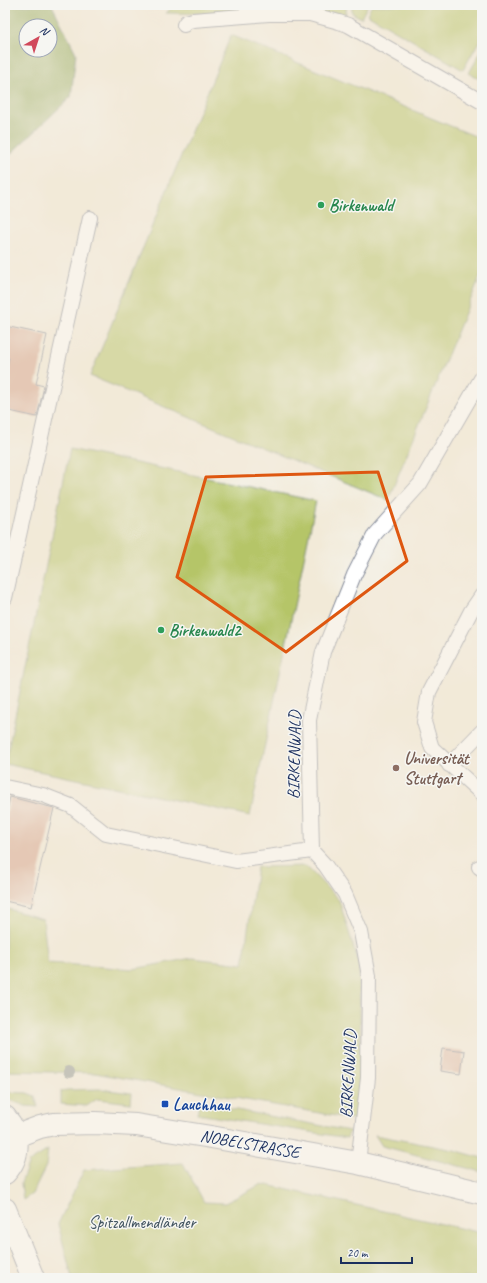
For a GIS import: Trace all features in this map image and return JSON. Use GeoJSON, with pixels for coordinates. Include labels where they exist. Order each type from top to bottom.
{"type":"FeatureCollection","features":[{"type":"Feature","properties":{"kind":"street"},"geometry":{"type":"LineString","coordinates":[[5,1117],[12,1124],[16,1136],[17,1147],[15,1158],[10,1168],[5,1173]]}},
{"type":"Feature","properties":{"kind":"street","name":"NOBELSTRASSE"},"geometry":{"type":"LineString","coordinates":[[16,1136],[40,1127],[54,1124],[95,1123],[136,1125],[211,1136],[358,1163],[482,1193]]}},
{"type":"Feature","properties":{"kind":"street"},"geometry":{"type":"LineString","coordinates":[[5,1209],[33,1278]]}},
{"type":"Feature","properties":{"kind":"lane"},"geometry":{"type":"LineString","coordinates":[[184,25],[186,22],[193,20],[269,14],[310,14],[348,25],[482,102]]}},
{"type":"Feature","properties":{"kind":"lane"},"geometry":{"type":"LineString","coordinates":[[5,598],[90,218]]}},
{"type":"Feature","properties":{"kind":"lane","name":"BIRKENWALD"},"geometry":{"type":"LineString","coordinates":[[358,1163],[368,1078],[369,976],[361,932],[345,894],[326,865],[312,851],[309,720],[323,652],[354,575],[375,534],[420,484],[482,377]]}},
{"type":"Feature","properties":{"kind":"lane"},"geometry":{"type":"LineString","coordinates":[[482,595],[471,611],[429,692],[424,722],[432,748],[482,794]]}},
{"type":"Feature","properties":{"kind":"lane"},"geometry":{"type":"LineString","coordinates":[[449,765],[482,731]]}},
{"type":"Feature","properties":{"kind":"lane"},"geometry":{"type":"LineString","coordinates":[[5,787],[42,795],[71,806],[106,834],[236,861],[312,851]]}},
{"type":"Feature","properties":{"kind":"highlighted area"},"geometry":{"type":"Polygon","coordinates":[[[378,472],[407,561],[286,652],[177,577],[206,477],[378,472]]]}},
{"type":"Feature","properties":{"kind":"green space"},"geometry":{"type":"Polygon","coordinates":[[[5,5],[52,5],[76,53],[71,97],[5,159],[5,5]]]}},
{"type":"Feature","properties":{"kind":"green space"},"geometry":{"type":"Polygon","coordinates":[[[175,5],[347,5],[345,17],[166,13],[175,5]]]}},
{"type":"Feature","properties":{"kind":"green space"},"geometry":{"type":"Polygon","coordinates":[[[352,5],[368,5],[361,18],[352,13],[352,5]]]}},
{"type":"Feature","properties":{"kind":"green space"},"geometry":{"type":"Polygon","coordinates":[[[372,5],[482,5],[482,36],[463,70],[367,14],[372,5]]]}},
{"type":"Feature","properties":{"kind":"green space","name":"Birkenwald"},"geometry":{"type":"Polygon","coordinates":[[[231,35],[482,139],[482,272],[388,500],[90,376],[231,35]]]}},
{"type":"Feature","properties":{"kind":"green space"},"geometry":{"type":"Polygon","coordinates":[[[482,50],[482,81],[469,73],[482,50]]]}},
{"type":"Feature","properties":{"kind":"green space","name":"Birkenwald2"},"geometry":{"type":"Polygon","coordinates":[[[70,449],[316,501],[250,816],[5,764],[70,449]]]}},
{"type":"Feature","properties":{"kind":"green space"},"geometry":{"type":"Polygon","coordinates":[[[306,866],[339,900],[359,964],[361,1047],[358,1120],[95,1073],[5,1071],[5,908],[43,919],[48,963],[133,969],[192,958],[243,964],[257,867],[306,866]]]}},
{"type":"Feature","properties":{"kind":"green space"},"geometry":{"type":"Polygon","coordinates":[[[99,1089],[132,1093],[131,1103],[97,1099],[87,1106],[61,1104],[61,1091],[99,1089]]]}},
{"type":"Feature","properties":{"kind":"green space"},"geometry":{"type":"Polygon","coordinates":[[[5,1092],[27,1093],[35,1096],[38,1107],[25,1106],[5,1098],[5,1092]]]}},
{"type":"Feature","properties":{"kind":"green space"},"geometry":{"type":"Polygon","coordinates":[[[199,1103],[350,1131],[347,1138],[197,1114],[199,1103]]]}},
{"type":"Feature","properties":{"kind":"green space"},"geometry":{"type":"Polygon","coordinates":[[[375,1135],[454,1150],[482,1158],[482,1172],[382,1146],[375,1135]]]}},
{"type":"Feature","properties":{"kind":"green space"},"geometry":{"type":"Polygon","coordinates":[[[48,1150],[46,1166],[32,1194],[23,1200],[21,1183],[29,1162],[48,1150]]]}},
{"type":"Feature","properties":{"kind":"green space","name":"Spitzallmendländer"},"geometry":{"type":"Polygon","coordinates":[[[183,1163],[204,1202],[225,1203],[262,1184],[482,1233],[482,1278],[72,1278],[58,1224],[84,1170],[183,1163]]]}},
{"type":"Feature","properties":{"kind":"building"},"geometry":{"type":"Polygon","coordinates":[[[5,326],[47,335],[36,384],[44,386],[37,417],[5,410],[5,377],[9,358],[5,357],[5,326]]]}},
{"type":"Feature","properties":{"kind":"building"},"geometry":{"type":"Polygon","coordinates":[[[10,797],[54,808],[31,907],[5,901],[5,819],[10,797]]]}},
{"type":"Feature","properties":{"kind":"building"},"geometry":{"type":"Polygon","coordinates":[[[443,1048],[464,1051],[461,1074],[440,1071],[443,1048]]]}},
{"type":"Feature","properties":{"kind":"place","name":"Birkenwald"},"geometry":{"type":"Point","coordinates":[321,205]}},
{"type":"Feature","properties":{"kind":"place","name":"Birkenwald2"},"geometry":{"type":"Point","coordinates":[161,630]}},
{"type":"Feature","properties":{"kind":"place","name":"Universität Stuttgart"},"geometry":{"type":"Point","coordinates":[396,768]}},
{"type":"Feature","properties":{"kind":"place","name":"Lauchhau"},"geometry":{"type":"Point","coordinates":[165,1104]}}]}
